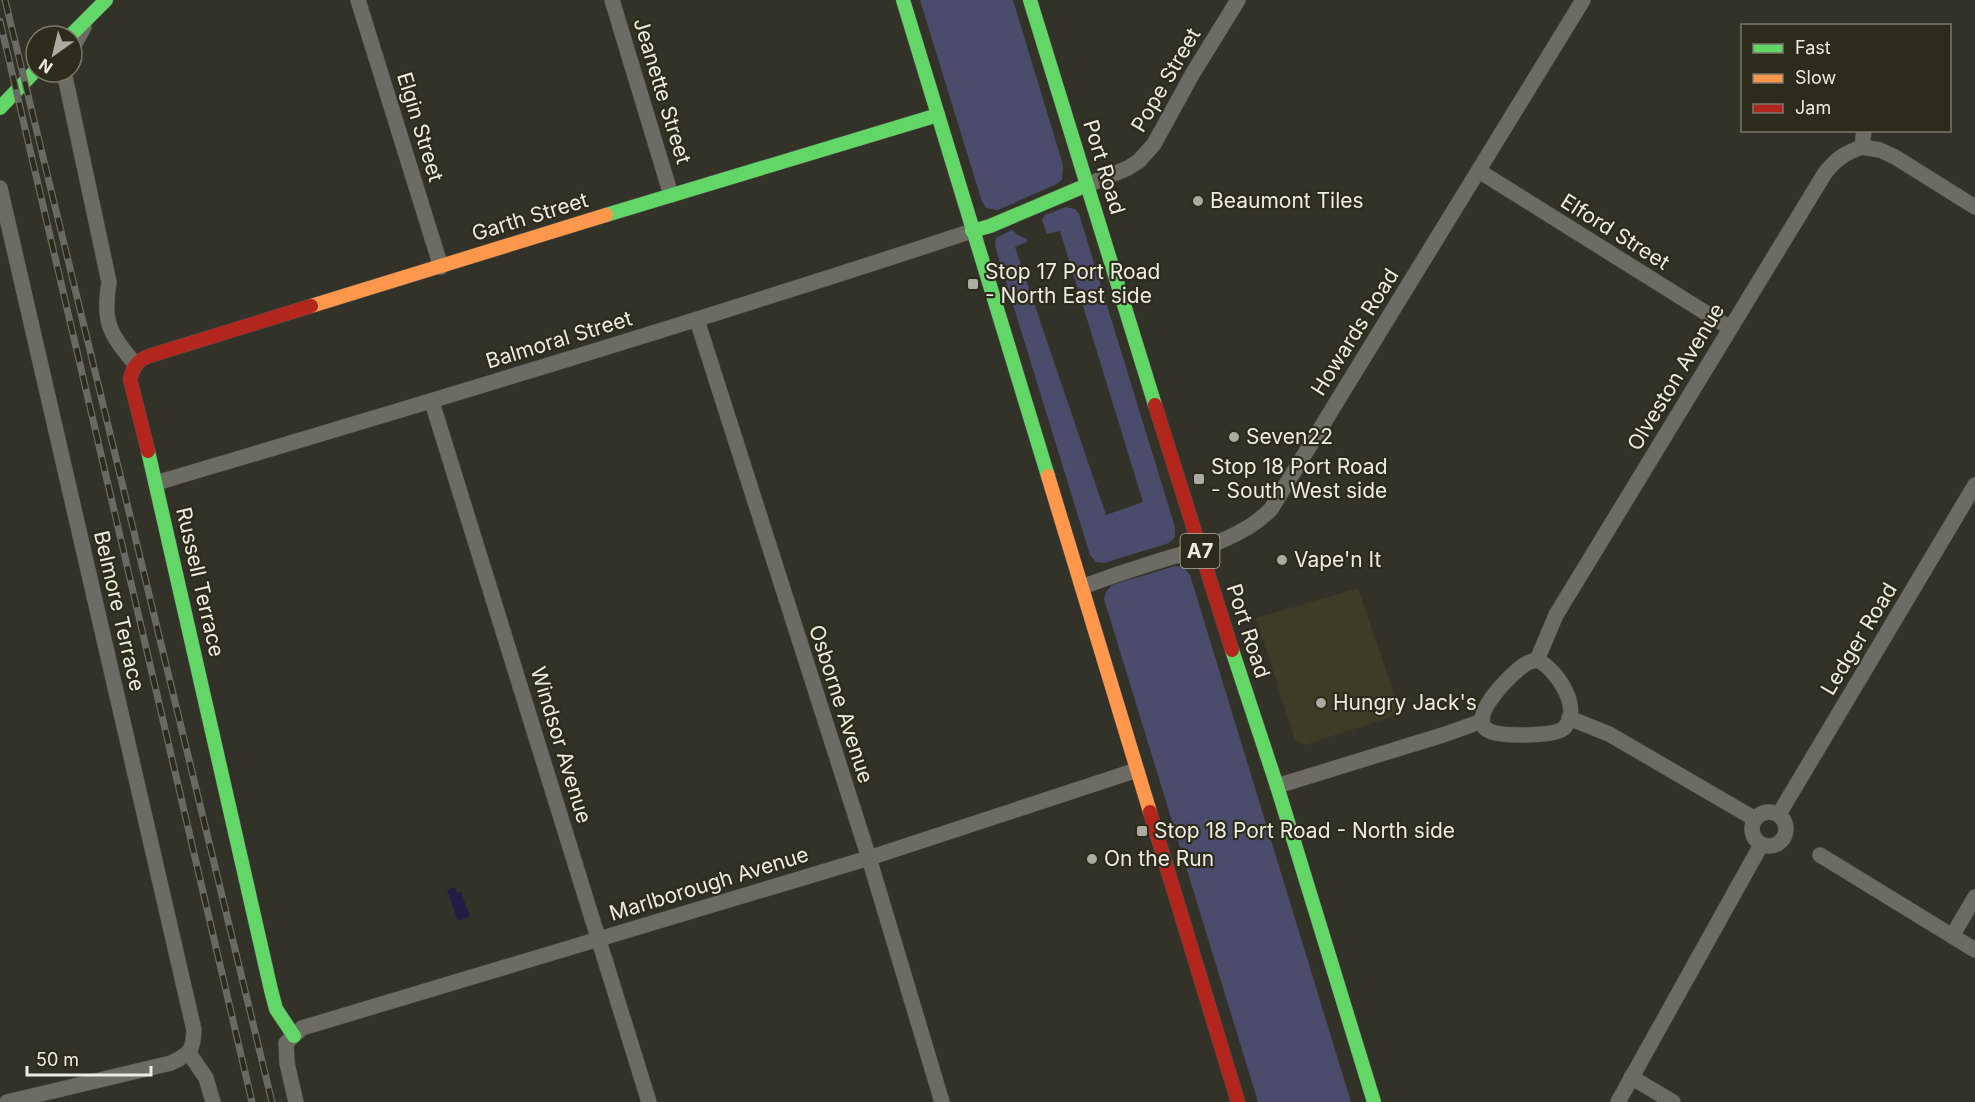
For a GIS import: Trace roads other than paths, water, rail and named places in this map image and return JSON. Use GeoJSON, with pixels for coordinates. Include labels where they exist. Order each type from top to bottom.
{"type":"FeatureCollection","features":[{"type":"Feature","properties":{"kind":"main road"},"geometry":{"type":"LineString","coordinates":[[83,24],[105,0]]}},
{"type":"Feature","properties":{"kind":"main road"},"geometry":{"type":"LineString","coordinates":[[903,0],[1239,1102]]}},
{"type":"Feature","properties":{"kind":"main road","name":"Port Road"},"geometry":{"type":"LineString","coordinates":[[1030,0],[1199,549],[1277,786],[1374,1102]]}},
{"type":"Feature","properties":{"kind":"main road"},"geometry":{"type":"LineString","coordinates":[[0,108],[24,83]]}},
{"type":"Feature","properties":{"kind":"main road","name":"Garth Street"},"geometry":{"type":"LineString","coordinates":[[135,364],[149,356],[938,115]]}},
{"type":"Feature","properties":{"kind":"main road"},"geometry":{"type":"LineString","coordinates":[[972,231],[990,226],[1087,185]]}},
{"type":"Feature","properties":{"kind":"main road","name":"Russell Terrace"},"geometry":{"type":"LineString","coordinates":[[135,364],[130,380],[156,483],[276,1010],[294,1036]]}},
{"type":"Feature","properties":{"kind":"street","name":"Elgin Street"},"geometry":{"type":"LineString","coordinates":[[358,0],[441,267]]}},
{"type":"Feature","properties":{"kind":"street","name":"Jeanette Street"},"geometry":{"type":"LineString","coordinates":[[612,0],[672,195]]}},
{"type":"Feature","properties":{"kind":"street","name":"Pope Street"},"geometry":{"type":"LineString","coordinates":[[1087,185],[1140,161],[1154,144],[1193,73],[1238,0]]}},
{"type":"Feature","properties":{"kind":"street","name":"Howards Road"},"geometry":{"type":"LineString","coordinates":[[1082,587],[1199,549],[1259,522],[1271,509],[1583,0]]}},
{"type":"Feature","properties":{"kind":"street"},"geometry":{"type":"LineString","coordinates":[[84,28],[90,17]]}},
{"type":"Feature","properties":{"kind":"street"},"geometry":{"type":"LineString","coordinates":[[66,84],[109,282],[105,303],[109,328],[135,364]]}},
{"type":"Feature","properties":{"kind":"street"},"geometry":{"type":"LineString","coordinates":[[1863,132],[1862,147],[1880,150],[1895,157],[1975,207]]}},
{"type":"Feature","properties":{"kind":"street","name":"Olveston Avenue"},"geometry":{"type":"LineString","coordinates":[[1537,660],[1556,615],[1825,173],[1835,160],[1845,153],[1862,147]]}},
{"type":"Feature","properties":{"kind":"street","name":"Elford Street"},"geometry":{"type":"LineString","coordinates":[[1479,171],[1730,328]]}},
{"type":"Feature","properties":{"kind":"street","name":"Belmore Terrace"},"geometry":{"type":"LineString","coordinates":[[0,188],[194,1030],[191,1049],[206,1078],[213,1102]]}},
{"type":"Feature","properties":{"kind":"street","name":"Balmoral Street"},"geometry":{"type":"LineString","coordinates":[[156,483],[432,402],[697,320],[972,231]]}},
{"type":"Feature","properties":{"kind":"street","name":"Osborne Avenue"},"geometry":{"type":"LineString","coordinates":[[697,320],[868,858],[942,1102]]}},
{"type":"Feature","properties":{"kind":"street","name":"Windsor Avenue"},"geometry":{"type":"LineString","coordinates":[[432,402],[649,1102]]}},
{"type":"Feature","properties":{"kind":"street","name":"Ledger Road"},"geometry":{"type":"LineString","coordinates":[[1779,814],[1974,490]]}},
{"type":"Feature","properties":{"kind":"street"},"geometry":{"type":"LineString","coordinates":[[1537,660],[1545,664],[1557,676],[1570,702],[1569,718],[1562,731],[1549,734],[1491,732],[1485,728],[1482,721],[1484,709],[1493,695],[1521,666],[1537,660]]}},
{"type":"Feature","properties":{"kind":"street"},"geometry":{"type":"LineString","coordinates":[[1569,718],[1609,734],[1755,819]]}},
{"type":"Feature","properties":{"kind":"street"},"geometry":{"type":"LineString","coordinates":[[1277,786],[1482,721]]}},
{"type":"Feature","properties":{"kind":"street","name":"Marlborough Avenue"},"geometry":{"type":"LineString","coordinates":[[294,1036],[302,1028],[868,858],[1137,770]]}},
{"type":"Feature","properties":{"kind":"street"},"geometry":{"type":"LineString","coordinates":[[1767,811],[1779,814],[1786,822],[1787,830],[1780,843],[1772,846],[1755,840],[1752,833],[1752,824],[1755,819],[1759,814],[1767,811]]}},
{"type":"Feature","properties":{"kind":"street"},"geometry":{"type":"LineString","coordinates":[[1618,1102],[1761,844]]}},
{"type":"Feature","properties":{"kind":"street"},"geometry":{"type":"LineString","coordinates":[[1820,855],[1975,950]]}},
{"type":"Feature","properties":{"kind":"street"},"geometry":{"type":"LineString","coordinates":[[1952,936],[1975,897]]}},
{"type":"Feature","properties":{"kind":"street"},"geometry":{"type":"LineString","coordinates":[[294,1036],[286,1043],[287,1063],[296,1102]]}},
{"type":"Feature","properties":{"kind":"street"},"geometry":{"type":"LineString","coordinates":[[7,1102],[171,1063],[191,1049]]}},
{"type":"Feature","properties":{"kind":"street"},"geometry":{"type":"LineString","coordinates":[[1631,1077],[1672,1102]]}},
{"type":"Feature","properties":{"kind":"railway"},"geometry":{"type":"LineString","coordinates":[[5,0],[272,1102]]}},
{"type":"Feature","properties":{"kind":"railway"},"geometry":{"type":"LineString","coordinates":[[0,21],[252,1102]]}},
{"type":"Feature","properties":{"kind":"place","name":"Beaumont Tiles"},"geometry":{"type":"Point","coordinates":[1198,201]}},
{"type":"Feature","properties":{"kind":"place","name":"Stop 17 Port Road - North East side"},"geometry":{"type":"Point","coordinates":[973,284]}},
{"type":"Feature","properties":{"kind":"place","name":"Seven22"},"geometry":{"type":"Point","coordinates":[1234,437]}},
{"type":"Feature","properties":{"kind":"place","name":"Stop 18 Port Road - South West side"},"geometry":{"type":"Point","coordinates":[1199,479]}},
{"type":"Feature","properties":{"kind":"place","name":"Vape'n It"},"geometry":{"type":"Point","coordinates":[1282,560]}},
{"type":"Feature","properties":{"kind":"place","name":"Hungry Jack's"},"geometry":{"type":"Point","coordinates":[1321,703]}},
{"type":"Feature","properties":{"kind":"place","name":"Stop 18 Port Road - North side"},"geometry":{"type":"Point","coordinates":[1142,831]}},
{"type":"Feature","properties":{"kind":"place","name":"On the Run"},"geometry":{"type":"Point","coordinates":[1092,859]}}]}
